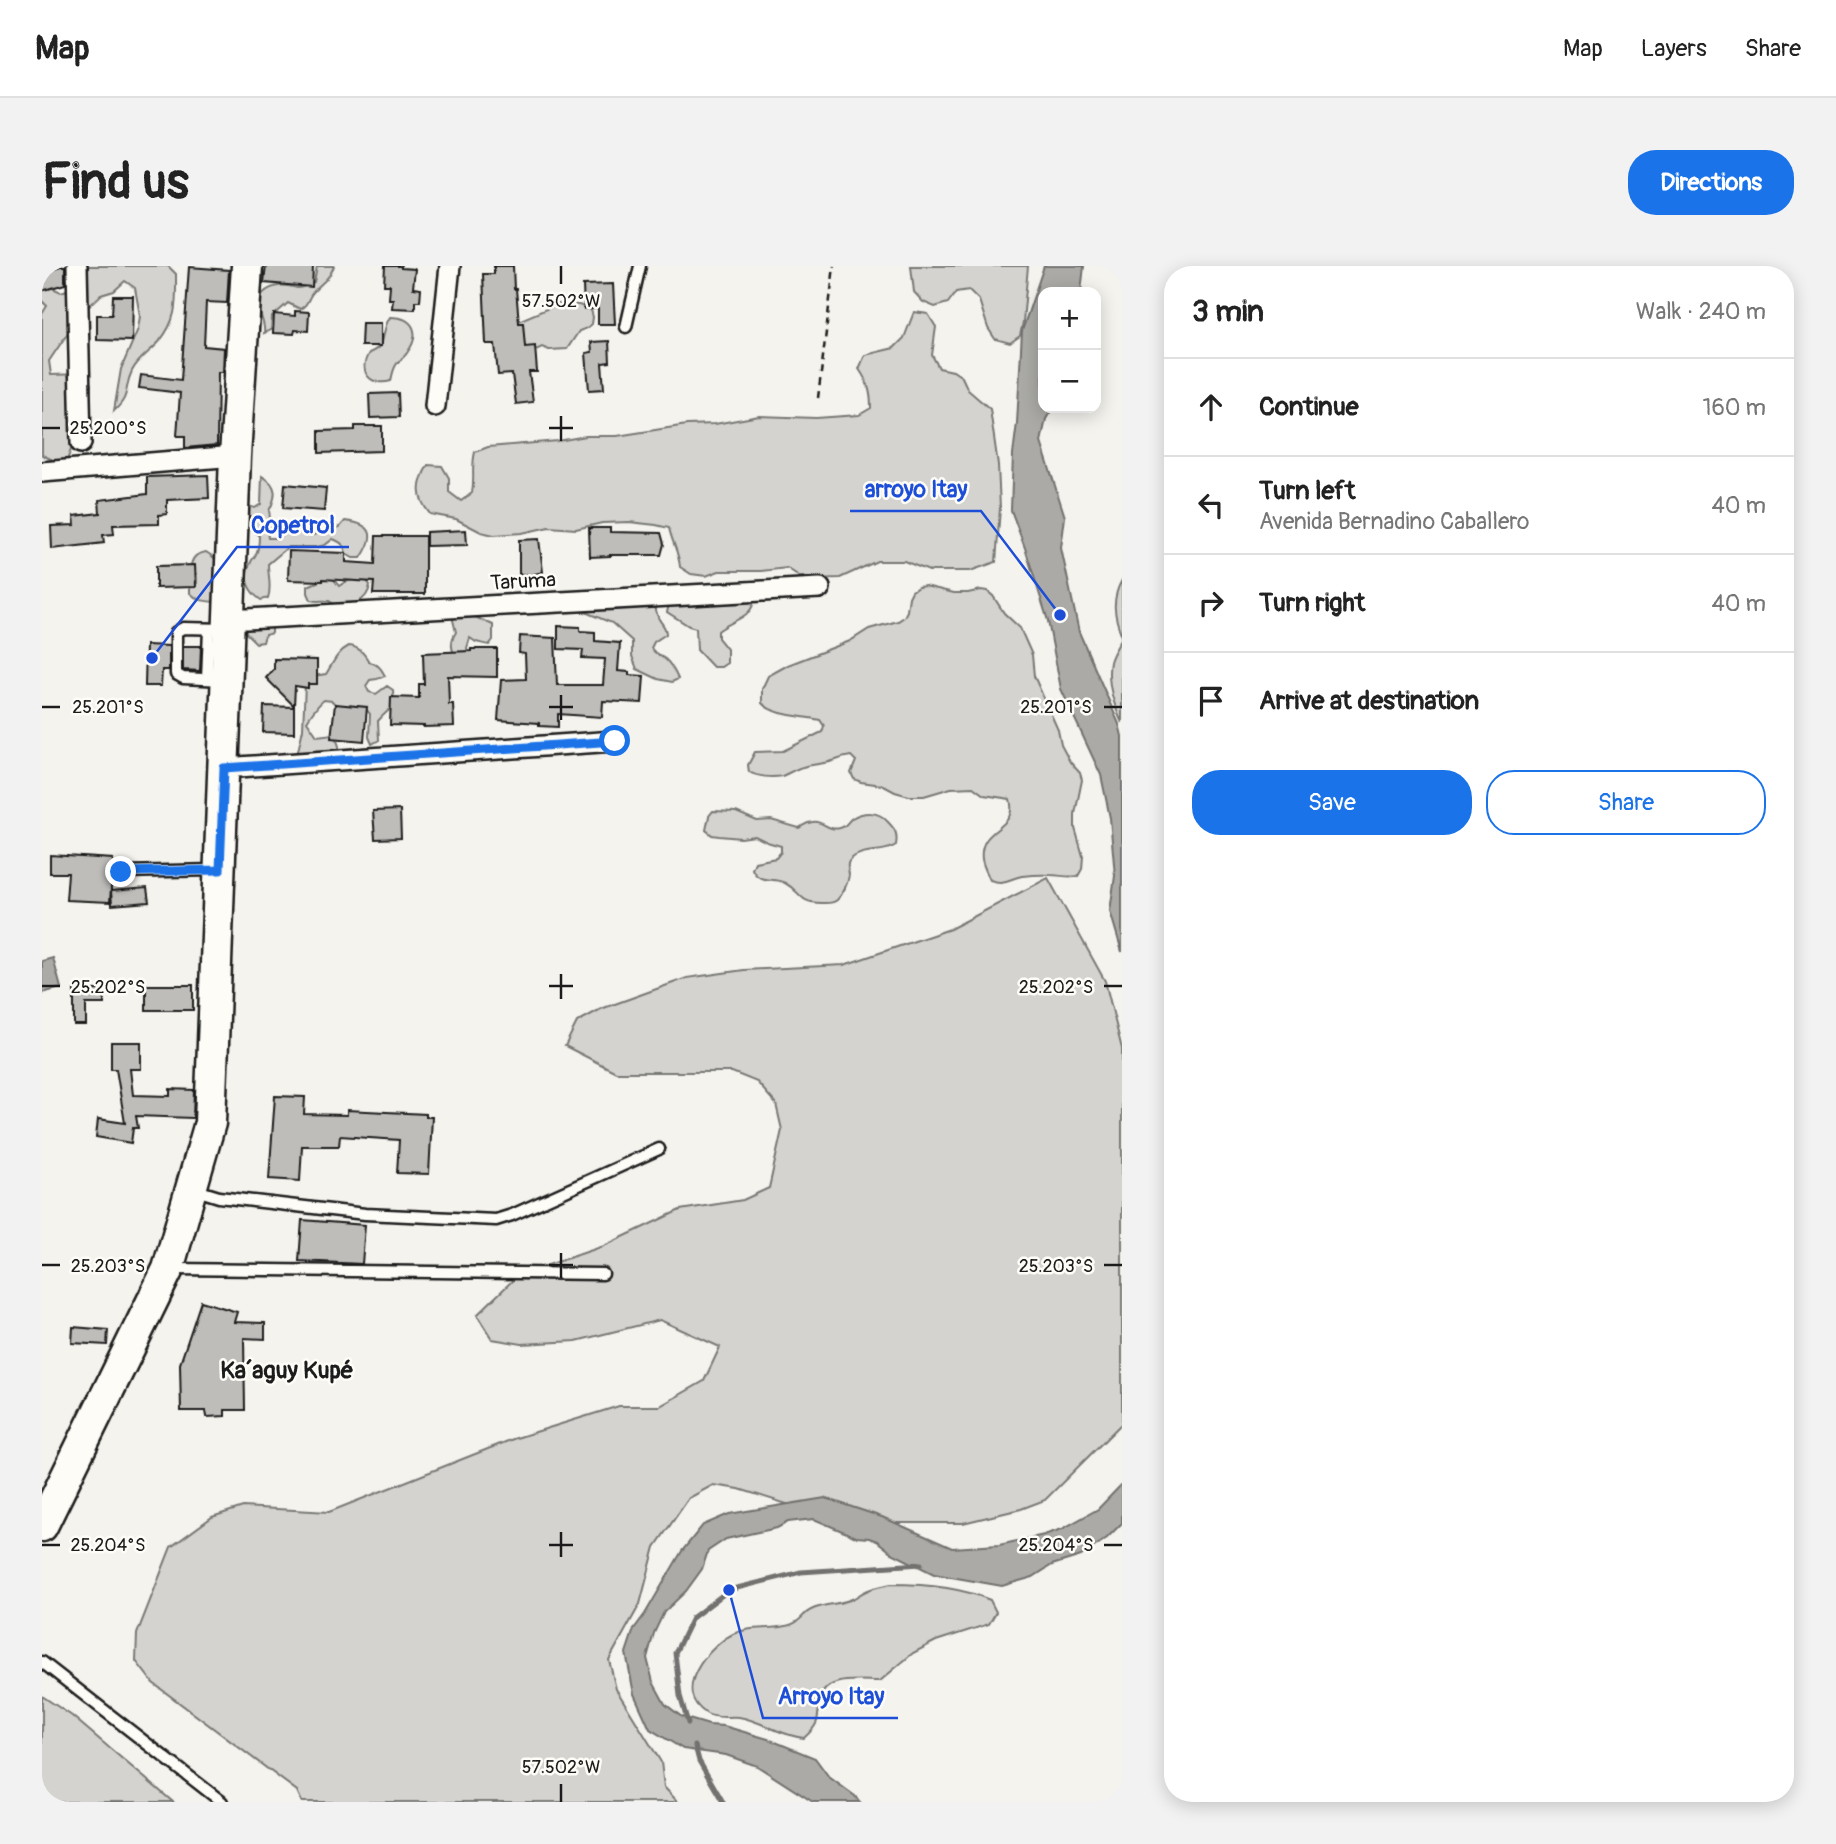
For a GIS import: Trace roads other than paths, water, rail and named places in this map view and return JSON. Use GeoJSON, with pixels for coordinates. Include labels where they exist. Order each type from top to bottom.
{"type":"FeatureCollection","features":[{"type":"Feature","properties":{"kind":"main road"},"geometry":{"type":"LineString","coordinates":[[42,1526],[168,1269],[210,1124],[224,768],[217,679],[247,266]]}},
{"type":"Feature","properties":{"kind":"street"},"geometry":{"type":"LineString","coordinates":[[77,266],[81,443]]}},
{"type":"Feature","properties":{"kind":"street"},"geometry":{"type":"LineString","coordinates":[[435,406],[450,266]]}},
{"type":"Feature","properties":{"kind":"street"},"geometry":{"type":"LineString","coordinates":[[42,472],[235,456]]}},
{"type":"Feature","properties":{"kind":"street","name":"Taruma"},"geometry":{"type":"LineString","coordinates":[[222,626],[820,588]]}},
{"type":"Feature","properties":{"kind":"street"},"geometry":{"type":"LineString","coordinates":[[224,768],[615,741]]}},
{"type":"Feature","properties":{"kind":"lane"},"geometry":{"type":"LineString","coordinates":[[626,327],[640,266]]}},
{"type":"Feature","properties":{"kind":"lane"},"geometry":{"type":"LineString","coordinates":[[217,679],[183,678],[176,674],[176,632],[183,628],[222,626]]}},
{"type":"Feature","properties":{"kind":"lane"},"geometry":{"type":"LineString","coordinates":[[121,872],[220,870]]}},
{"type":"Feature","properties":{"kind":"lane"},"geometry":{"type":"LineString","coordinates":[[192,1188],[219,1197],[365,1214],[496,1220],[659,1149]]}},
{"type":"Feature","properties":{"kind":"lane"},"geometry":{"type":"LineString","coordinates":[[168,1269],[603,1274]]}},
{"type":"Feature","properties":{"kind":"lane"},"geometry":{"type":"LineString","coordinates":[[42,1662],[222,1802]]}},
{"type":"Feature","properties":{"kind":"waterway"},"geometry":{"type":"LineString","coordinates":[[688,1723],[680,1696],[675,1653],[692,1618],[729,1590],[801,1572],[921,1564]]}},
{"type":"Feature","properties":{"kind":"waterway"},"geometry":{"type":"LineString","coordinates":[[695,1746],[699,1761],[723,1802]]}},
{"type":"Feature","properties":{"kind":"place","name":"arroyo Itay"},"geometry":{"type":"Point","coordinates":[1060,615]}},
{"type":"Feature","properties":{"kind":"place","name":"Copetrol"},"geometry":{"type":"Point","coordinates":[152,658]}},
{"type":"Feature","properties":{"kind":"place","name":"Arroyo Itay"},"geometry":{"type":"Point","coordinates":[729,1590]}},
{"type":"Feature","properties":{"kind":"district","name":"Ka´aguy Kupé"},"geometry":{"type":"Point","coordinates":[287,1370]}}]}
